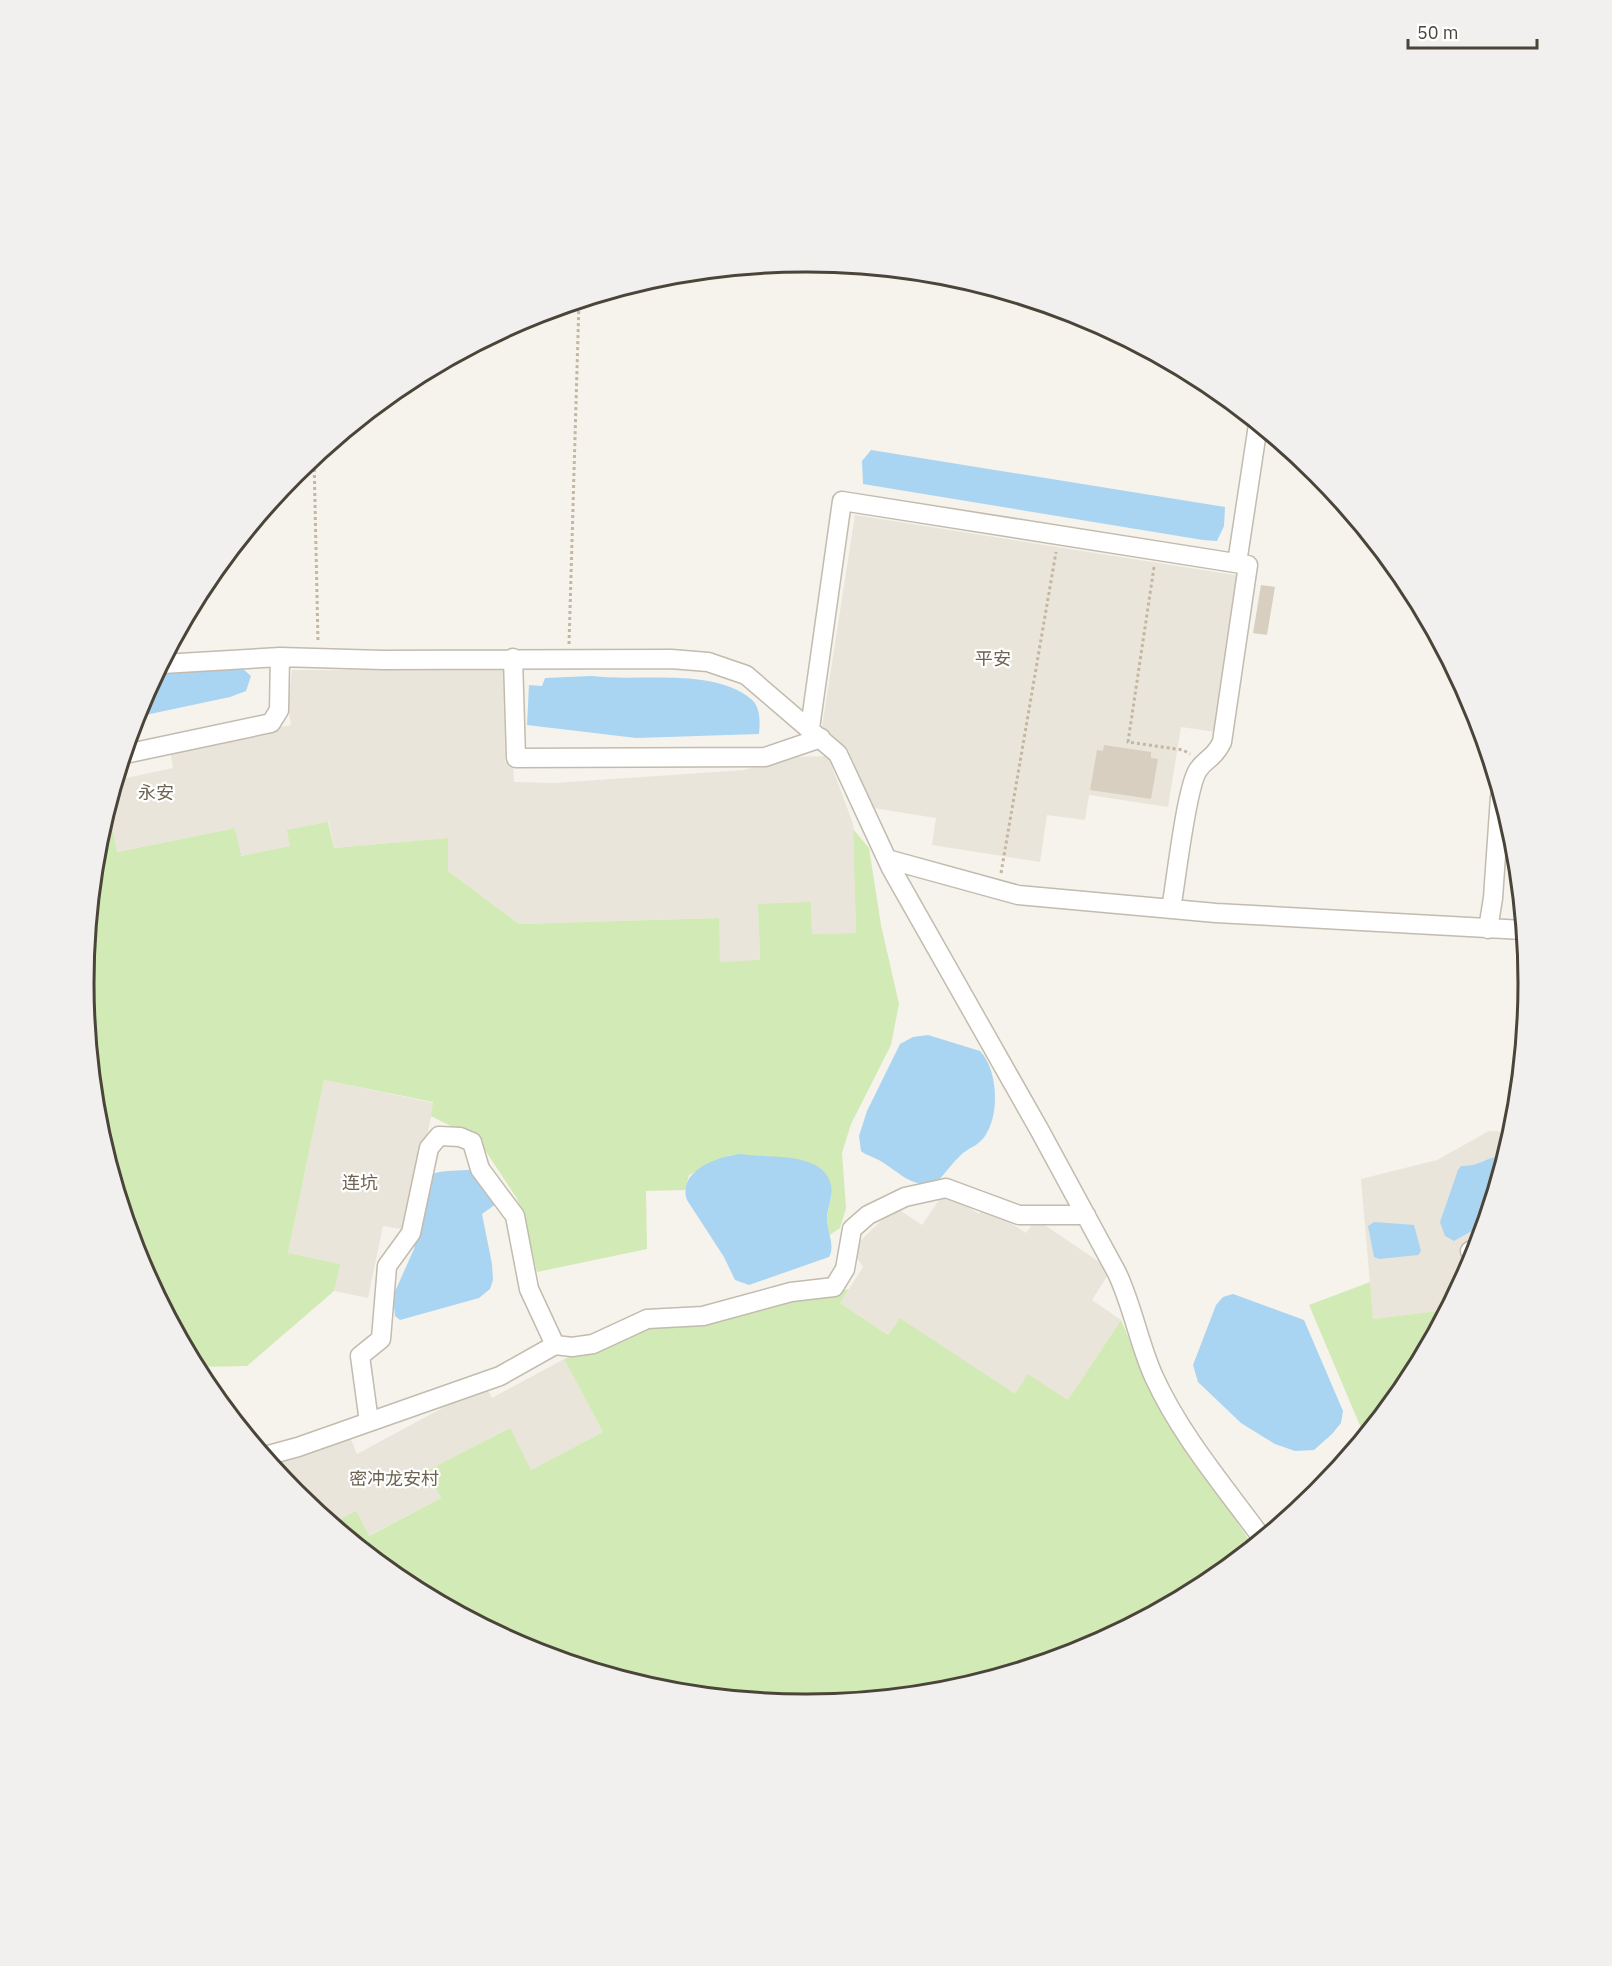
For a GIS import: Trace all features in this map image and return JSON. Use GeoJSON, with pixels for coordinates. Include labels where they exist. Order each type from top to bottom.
{"type":"FeatureCollection","features":[{"type":"Feature","properties":{"kind":"street"},"geometry":{"type":"LineString","coordinates":[[1237,563],[1257,433]]}},
{"type":"Feature","properties":{"kind":"street"},"geometry":{"type":"LineString","coordinates":[[816,733],[842,501],[1248,565],[1222,742],[1216,756],[1198,770],[1191,790],[1171,909]]}},
{"type":"Feature","properties":{"kind":"street"},"geometry":{"type":"LineString","coordinates":[[133,752],[271,723],[279,710],[280,657]]}},
{"type":"Feature","properties":{"kind":"street"},"geometry":{"type":"LineString","coordinates":[[170,664],[280,657],[671,659],[708,662],[729,667],[763,687],[816,733],[845,763],[886,859],[1086,1215],[1127,1294],[1139,1339],[1169,1408],[1258,1532]]}},
{"type":"Feature","properties":{"kind":"street"},"geometry":{"type":"LineString","coordinates":[[513,658],[516,758],[765,757],[816,733]]}},
{"type":"Feature","properties":{"kind":"street"},"geometry":{"type":"LineString","coordinates":[[1488,929],[1493,898],[1498,821]]}},
{"type":"Feature","properties":{"kind":"street"},"geometry":{"type":"LineString","coordinates":[[886,859],[998,891],[1171,909],[1515,930]]}},
{"type":"Feature","properties":{"kind":"street"},"geometry":{"type":"LineString","coordinates":[[369,1422],[360,1356],[381,1339],[387,1266],[411,1233],[429,1148],[439,1136],[460,1137],[472,1142],[480,1168],[515,1216],[529,1289],[555,1345]]}},
{"type":"Feature","properties":{"kind":"street"},"geometry":{"type":"LineString","coordinates":[[273,1454],[298,1448],[500,1376],[555,1345],[572,1347],[592,1344],[647,1320],[703,1316],[791,1292],[834,1287],[845,1269],[850,1233],[859,1221],[905,1197],[940,1187],[1014,1215],[1086,1215]]}},
{"type":"Feature","properties":{"kind":"path"},"geometry":{"type":"LineString","coordinates":[[568,658],[579,308]]}},
{"type":"Feature","properties":{"kind":"path"},"geometry":{"type":"LineString","coordinates":[[314,469],[319,658]]}},
{"type":"Feature","properties":{"kind":"path"},"geometry":{"type":"LineString","coordinates":[[998,891],[1059,535]]}},
{"type":"Feature","properties":{"kind":"path"},"geometry":{"type":"LineString","coordinates":[[1157,550],[1128,742],[1183,750],[1206,764]]}},
{"type":"Feature","properties":{"kind":"shaded area"},"geometry":{"type":"Polygon","coordinates":[[[855,515],[1241,576],[1216,732],[1181,727],[1168,807],[1089,795],[1085,820],[1047,815],[1040,862],[932,845],[936,818],[867,807],[868,799],[848,749],[822,727],[855,515]]]}},
{"type":"Feature","properties":{"kind":"shaded area"},"geometry":{"type":"Polygon","coordinates":[[[292,670],[504,670],[505,762],[513,762],[514,782],[554,783],[744,770],[788,757],[828,756],[853,824],[856,933],[812,934],[811,903],[758,905],[760,961],[720,962],[718,918],[519,924],[448,871],[448,838],[334,848],[329,822],[290,846],[240,856],[235,828],[116,852],[112,829],[125,778],[173,768],[170,749],[291,725],[288,708],[292,670]]]}},
{"type":"Feature","properties":{"kind":"shaded area"},"geometry":{"type":"Polygon","coordinates":[[[324,1080],[434,1103],[407,1230],[383,1226],[368,1298],[334,1291],[339,1264],[288,1253],[324,1080]]]}},
{"type":"Feature","properties":{"kind":"shaded area"},"geometry":{"type":"Polygon","coordinates":[[[1489,1131],[1502,1132],[1480,1212],[1437,1311],[1373,1319],[1361,1179],[1437,1160],[1489,1131]]]}},
{"type":"Feature","properties":{"kind":"shaded area"},"geometry":{"type":"Polygon","coordinates":[[[945,1191],[979,1214],[985,1206],[1026,1233],[1036,1219],[1111,1270],[1092,1300],[1121,1320],[1068,1400],[1029,1375],[1015,1395],[900,1318],[888,1335],[840,1303],[863,1267],[851,1250],[895,1207],[922,1225],[945,1191]]]}},
{"type":"Feature","properties":{"kind":"shaded area"},"geometry":{"type":"Polygon","coordinates":[[[564,1359],[603,1432],[531,1470],[509,1428],[428,1472],[441,1498],[368,1536],[356,1512],[340,1520],[278,1459],[350,1437],[357,1454],[485,1385],[492,1398],[564,1359]]]}},
{"type":"Feature","properties":{"kind":"green space"},"geometry":{"type":"Polygon","coordinates":[[[328,822],[334,848],[448,838],[448,871],[519,924],[719,918],[720,962],[760,960],[758,904],[811,902],[812,934],[856,933],[853,829],[869,848],[881,925],[899,1004],[891,1045],[851,1124],[842,1153],[846,1208],[840,1228],[830,1235],[826,1223],[831,1196],[806,1161],[730,1155],[689,1175],[685,1190],[646,1191],[647,1249],[537,1272],[524,1216],[516,1197],[476,1139],[431,1116],[433,1102],[324,1080],[288,1253],[340,1264],[334,1291],[247,1366],[207,1367],[168,1298],[149,1255],[132,1212],[119,1167],[108,1122],[96,1030],[94,983],[101,890],[112,828],[117,852],[235,828],[241,856],[290,846],[287,830],[328,822]]]}},
{"type":"Feature","properties":{"kind":"green space"},"geometry":{"type":"Polygon","coordinates":[[[1370,1282],[1373,1319],[1437,1311],[1398,1378],[1361,1427],[1309,1305],[1370,1282]]]}},
{"type":"Feature","properties":{"kind":"green space"},"geometry":{"type":"Polygon","coordinates":[[[849,1289],[840,1303],[888,1335],[900,1318],[1015,1394],[1028,1374],[1068,1400],[1121,1320],[1154,1399],[1249,1539],[1201,1575],[1162,1599],[1121,1621],[1035,1657],[945,1681],[899,1688],[853,1693],[759,1693],[667,1681],[577,1657],[534,1640],[491,1621],[411,1575],[339,1520],[356,1511],[369,1536],[441,1498],[427,1471],[510,1428],[531,1470],[603,1432],[564,1359],[640,1328],[849,1289]]]}},
{"type":"Feature","properties":{"kind":"water"},"geometry":{"type":"Polygon","coordinates":[[[871,450],[1225,507],[1224,526],[1217,541],[1203,540],[863,484],[862,461],[871,450]]]}},
{"type":"Feature","properties":{"kind":"water"},"geometry":{"type":"Polygon","coordinates":[[[243,669],[251,676],[246,691],[230,697],[148,715],[166,672],[243,669]]]}},
{"type":"Feature","properties":{"kind":"water"},"geometry":{"type":"Polygon","coordinates":[[[592,676],[696,679],[735,689],[751,699],[757,706],[760,720],[759,734],[636,738],[527,725],[529,685],[542,686],[545,678],[592,676]]]}},
{"type":"Feature","properties":{"kind":"water"},"geometry":{"type":"Polygon","coordinates":[[[928,1035],[980,1051],[990,1069],[995,1104],[990,1127],[983,1139],[963,1153],[938,1181],[922,1184],[908,1179],[861,1151],[859,1136],[867,1111],[900,1044],[913,1037],[928,1035]]]}},
{"type":"Feature","properties":{"kind":"water"},"geometry":{"type":"Polygon","coordinates":[[[741,1154],[806,1161],[817,1166],[826,1174],[831,1185],[827,1217],[832,1247],[829,1257],[749,1285],[735,1280],[724,1257],[687,1200],[686,1190],[688,1181],[702,1167],[721,1158],[741,1154]]]}},
{"type":"Feature","properties":{"kind":"water"},"geometry":{"type":"Polygon","coordinates":[[[1495,1157],[1473,1230],[1454,1241],[1445,1236],[1440,1222],[1458,1170],[1461,1166],[1474,1165],[1495,1157]]]}},
{"type":"Feature","properties":{"kind":"water"},"geometry":{"type":"Polygon","coordinates":[[[472,1170],[496,1204],[482,1214],[492,1264],[493,1280],[490,1289],[479,1298],[400,1320],[395,1316],[393,1296],[414,1249],[430,1175],[443,1171],[472,1170]]]}},
{"type":"Feature","properties":{"kind":"water"},"geometry":{"type":"Polygon","coordinates":[[[1374,1222],[1414,1225],[1421,1251],[1418,1255],[1379,1259],[1374,1257],[1368,1226],[1374,1222]]]}},
{"type":"Feature","properties":{"kind":"water"},"geometry":{"type":"Polygon","coordinates":[[[1233,1294],[1304,1320],[1343,1411],[1341,1423],[1314,1450],[1295,1451],[1275,1444],[1241,1423],[1198,1382],[1193,1365],[1216,1305],[1223,1297],[1233,1294]]]}},
{"type":"Feature","properties":{"kind":"building"},"geometry":{"type":"Polygon","coordinates":[[[1261,585],[1275,587],[1267,635],[1253,633],[1261,585]]]}},
{"type":"Feature","properties":{"kind":"building"},"geometry":{"type":"Polygon","coordinates":[[[1104,745],[1151,752],[1151,758],[1158,759],[1151,799],[1090,790],[1097,750],[1103,751],[1104,745]]]}},
{"type":"Feature","properties":{"kind":"district","name":"平安"},"geometry":{"type":"Point","coordinates":[993,658]}},
{"type":"Feature","properties":{"kind":"district","name":"永安"},"geometry":{"type":"Point","coordinates":[156,792]}},
{"type":"Feature","properties":{"kind":"district","name":"连坑"},"geometry":{"type":"Point","coordinates":[360,1182]}},
{"type":"Feature","properties":{"kind":"district","name":"密冲龙安村"},"geometry":{"type":"Point","coordinates":[394,1478]}}]}
